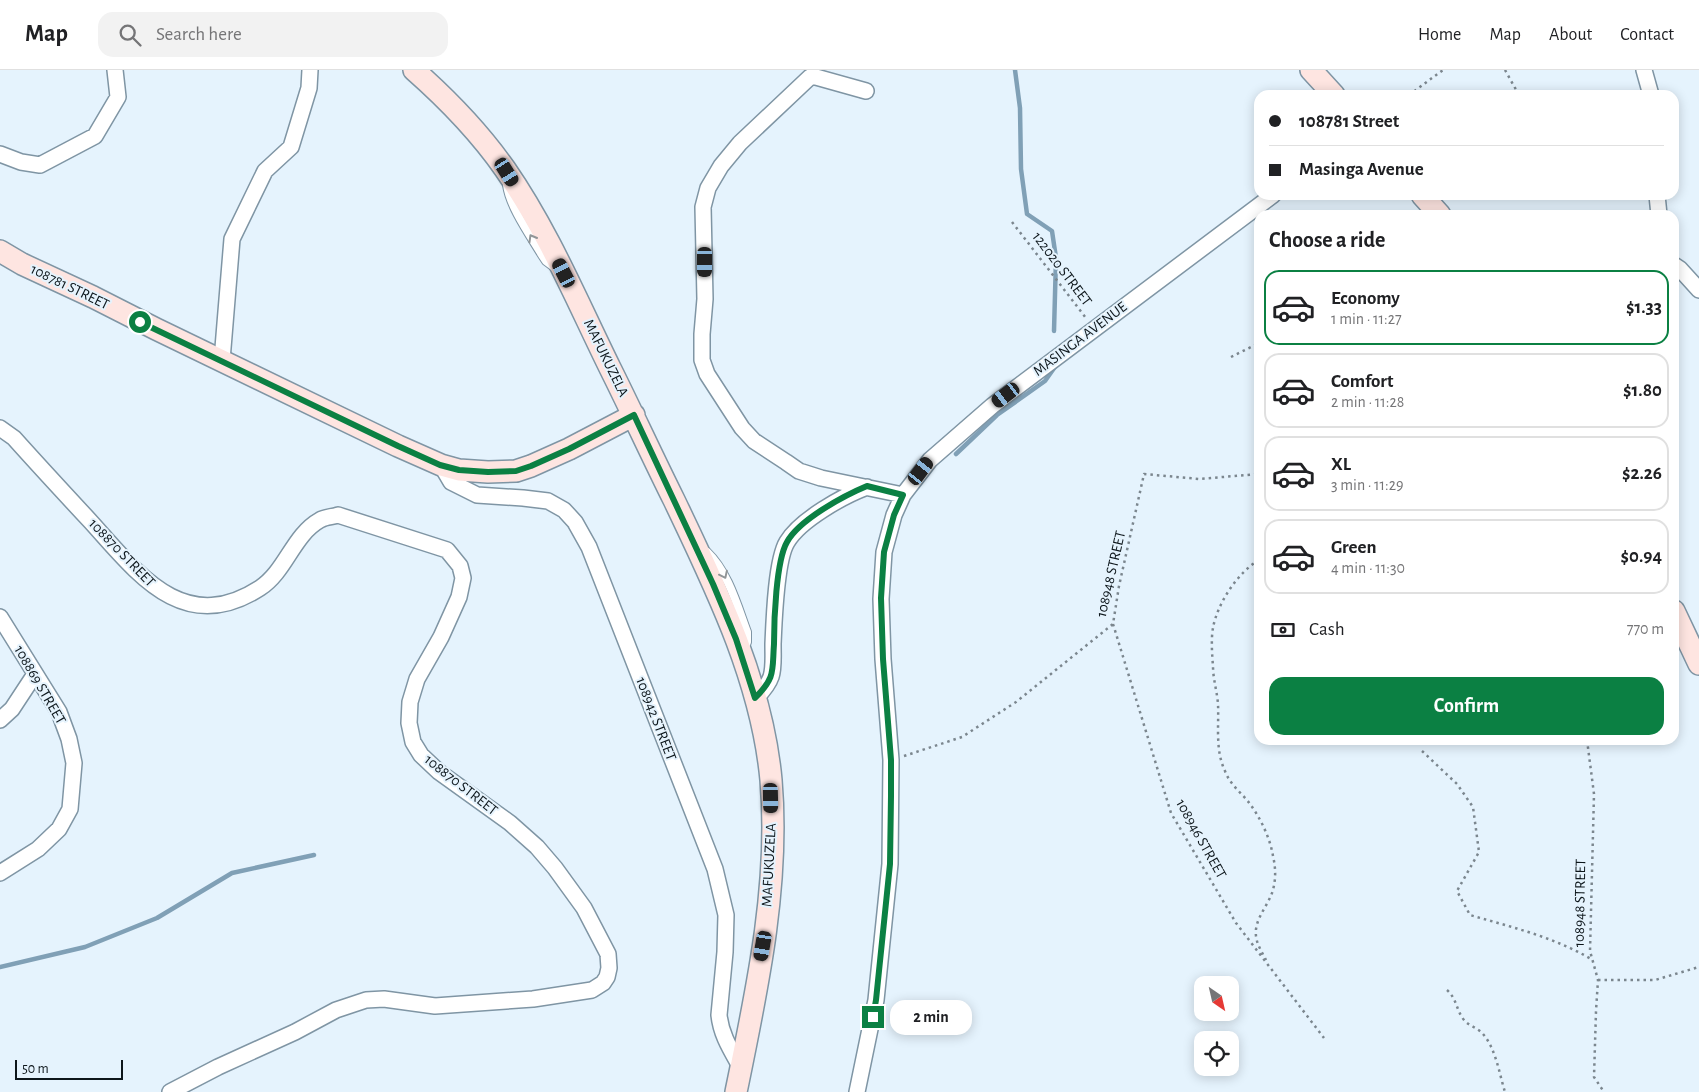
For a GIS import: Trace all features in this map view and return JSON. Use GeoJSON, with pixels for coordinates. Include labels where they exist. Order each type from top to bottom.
{"type":"FeatureCollection","features":[{"type":"Feature","properties":{"kind":"main road","name":"MAFUKUZELA"},"geometry":{"type":"LineString","coordinates":[[414,70],[466,119],[507,172],[540,225],[634,415],[713,584],[741,655],[755,698],[765,738],[771,780],[772,850],[769,901],[763,946],[736,1092]]}},
{"type":"Feature","properties":{"kind":"main road"},"geometry":{"type":"LineString","coordinates":[[1311,70],[1329,90]]}},
{"type":"Feature","properties":{"kind":"main road"},"geometry":{"type":"LineString","coordinates":[[1426,200],[1436,210]]}},
{"type":"Feature","properties":{"kind":"main road","name":"108781 STREET"},"geometry":{"type":"LineString","coordinates":[[0,251],[22,264],[93,297],[156,330],[398,446],[440,465],[459,470],[475,472],[516,471],[569,449],[634,415]]}},
{"type":"Feature","properties":{"kind":"main road"},"geometry":{"type":"LineString","coordinates":[[1679,622],[1699,664]]}},
{"type":"Feature","properties":{"kind":"street"},"geometry":{"type":"LineString","coordinates":[[0,154],[21,162],[40,165],[95,136],[118,97],[116,70]]}},
{"type":"Feature","properties":{"kind":"street"},"geometry":{"type":"LineString","coordinates":[[222,360],[232,239],[265,170],[291,147],[309,88],[310,70]]}},
{"type":"Feature","properties":{"kind":"street"},"geometry":{"type":"LineString","coordinates":[[1644,70],[1650,90]]}},
{"type":"Feature","properties":{"kind":"street"},"geometry":{"type":"LineString","coordinates":[[866,90],[816,76],[810,77],[740,143],[721,166],[708,188],[703,207],[705,299],[702,360],[707,374],[738,422],[754,441],[799,470],[821,478],[867,486],[903,495]]}},
{"type":"Feature","properties":{"kind":"street","name":"MASINGA AVENUE"},"geometry":{"type":"LineString","coordinates":[[857,1092],[876,1000],[890,864],[891,760],[883,659],[881,598],[884,552],[894,515],[903,495],[930,460],[992,406],[1266,200]]}},
{"type":"Feature","properties":{"kind":"street"},"geometry":{"type":"LineString","coordinates":[[1679,268],[1699,290]]}},
{"type":"Feature","properties":{"kind":"street","name":"108870 STREET"},"geometry":{"type":"LineString","coordinates":[[0,428],[14,438],[139,575],[167,595],[191,604],[211,606],[233,602],[262,587],[282,566],[305,531],[321,519],[338,515],[447,550],[460,566],[463,578],[459,597],[418,679],[410,702],[409,723],[413,742],[420,755],[439,772],[510,823],[537,846],[556,868],[584,908],[608,954],[609,968],[606,977],[603,983],[592,990],[533,999],[435,1006],[384,1000],[366,1000],[336,1010],[295,1032],[218,1067],[170,1092]]}},
{"type":"Feature","properties":{"kind":"street","name":"108942 STREET"},"geometry":{"type":"LineString","coordinates":[[440,465],[451,482],[477,495],[548,502],[564,510],[575,522],[589,547],[715,868],[726,916],[725,952],[719,1015],[720,1025],[725,1041],[741,1068]]}},
{"type":"Feature","properties":{"kind":"street"},"geometry":{"type":"LineString","coordinates":[[755,698],[768,684],[774,668],[777,592],[781,559],[786,544],[791,536],[828,506],[867,486]]}},
{"type":"Feature","properties":{"kind":"street","name":"108869 STREET"},"geometry":{"type":"LineString","coordinates":[[0,617],[59,712],[69,739],[74,763],[70,809],[59,828],[38,849],[0,873]]}},
{"type":"Feature","properties":{"kind":"street"},"geometry":{"type":"LineString","coordinates":[[0,720],[12,709],[34,674]]}},
{"type":"Feature","properties":{"kind":"path"},"geometry":{"type":"LineString","coordinates":[[1416,90],[1443,70]]}},
{"type":"Feature","properties":{"kind":"path"},"geometry":{"type":"LineString","coordinates":[[1505,70],[1517,90]]}},
{"type":"Feature","properties":{"kind":"path","name":"122020 STREET"},"geometry":{"type":"LineString","coordinates":[[1012,222],[1094,329]]}},
{"type":"Feature","properties":{"kind":"path"},"geometry":{"type":"LineString","coordinates":[[1231,357],[1254,346]]}},
{"type":"Feature","properties":{"kind":"path","name":"108948 STREET"},"geometry":{"type":"LineString","coordinates":[[891,760],[962,738],[1016,702],[1113,624],[1119,586],[1144,474],[1199,479],[1254,474]]}},
{"type":"Feature","properties":{"kind":"path"},"geometry":{"type":"LineString","coordinates":[[1254,563],[1235,581],[1218,611],[1213,628],[1213,666],[1218,703],[1217,730],[1219,753],[1224,769],[1228,778],[1250,804],[1266,830],[1273,854],[1276,877],[1271,894],[1258,920],[1256,934],[1258,946],[1270,967]]}},
{"type":"Feature","properties":{"kind":"path","name":"108946 STREET"},"geometry":{"type":"LineString","coordinates":[[1113,624],[1171,813],[1236,923],[1324,1038]]}},
{"type":"Feature","properties":{"kind":"path","name":"108948 STREET"},"geometry":{"type":"LineString","coordinates":[[1588,745],[1594,794],[1590,951],[1598,980],[1594,1077],[1604,1092]]}},
{"type":"Feature","properties":{"kind":"path"},"geometry":{"type":"LineString","coordinates":[[1422,752],[1457,784],[1473,807],[1479,852],[1457,891],[1470,915],[1572,948],[1592,960]]}},
{"type":"Feature","properties":{"kind":"path"},"geometry":{"type":"LineString","coordinates":[[1598,980],[1655,980],[1699,967]]}},
{"type":"Feature","properties":{"kind":"path"},"geometry":{"type":"LineString","coordinates":[[1447,990],[1454,997],[1464,1020],[1481,1031],[1488,1040],[1493,1050],[1505,1092]]}},
{"type":"Feature","properties":{"kind":"waterway"},"geometry":{"type":"LineString","coordinates":[[1015,70],[1020,108],[1021,169],[1027,214],[1052,231],[1056,258],[1054,331]]}},
{"type":"Feature","properties":{"kind":"waterway"},"geometry":{"type":"LineString","coordinates":[[956,454],[997,415],[1045,381],[1057,364]]}},
{"type":"Feature","properties":{"kind":"waterway"},"geometry":{"type":"LineString","coordinates":[[0,967],[85,947],[157,918],[232,873],[314,855]]}},
{"type":"Feature","properties":{"kind":"route"},"geometry":{"type":"LineString","coordinates":[[140,322],[398,446],[440,465],[459,470],[475,472],[516,471],[569,449],[634,415],[713,584],[736,639],[755,698],[772,678],[781,559],[791,536],[828,506],[867,486],[903,495],[894,515],[884,552],[881,598],[883,659],[891,760],[890,864],[873,1017]]}}]}
